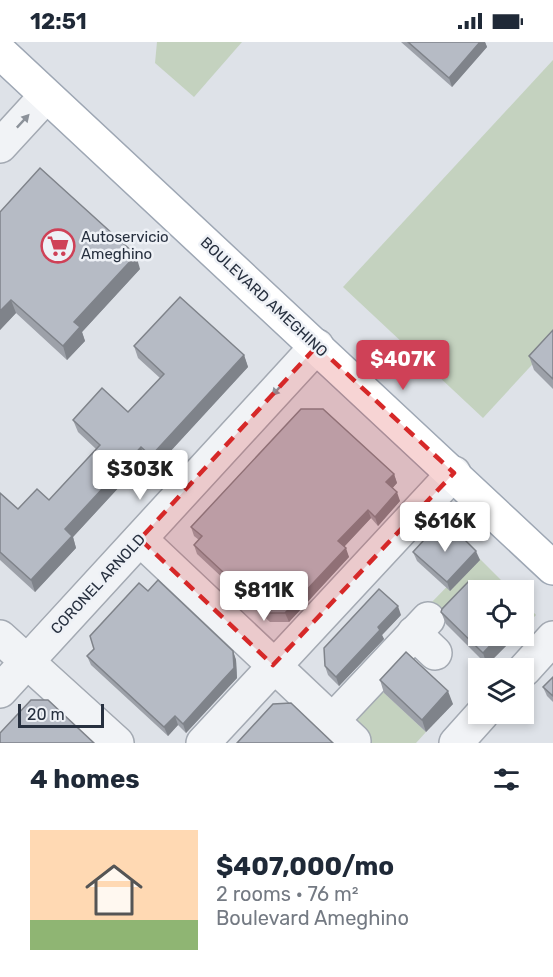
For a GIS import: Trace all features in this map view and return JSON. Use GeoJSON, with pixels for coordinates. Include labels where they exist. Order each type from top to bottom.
{"type":"FeatureCollection","features":[{"type":"Feature","properties":{"kind":"main road","name":"BOULEVARD AMEGHINO"},"geometry":{"type":"LineString","coordinates":[[0,52],[318,346],[553,568]]}},
{"type":"Feature","properties":{"kind":"street"},"geometry":{"type":"LineString","coordinates":[[0,146],[46,96]]}},
{"type":"Feature","properties":{"kind":"street","name":"CORONEL ARNOLD"},"geometry":{"type":"LineString","coordinates":[[0,691],[318,346]]}},
{"type":"Feature","properties":{"kind":"street"},"geometry":{"type":"LineString","coordinates":[[203,743],[273,665],[454,473]]}},
{"type":"Feature","properties":{"kind":"street"},"geometry":{"type":"LineString","coordinates":[[140,539],[343,731],[426,635]]}},
{"type":"Feature","properties":{"kind":"street"},"geometry":{"type":"LineString","coordinates":[[0,637],[117,743]]}},
{"type":"Feature","properties":{"kind":"street"},"geometry":{"type":"LineString","coordinates":[[534,659],[553,638]]}},
{"type":"Feature","properties":{"kind":"street"},"geometry":{"type":"LineString","coordinates":[[456,743],[473,724]]}},
{"type":"Feature","properties":{"kind":"highlighted area"},"geometry":{"type":"Polygon","coordinates":[[[317,346],[454,473],[273,665],[140,539],[317,346]]]}},
{"type":"Feature","properties":{"kind":"green space"},"geometry":{"type":"Polygon","coordinates":[[[157,42],[242,42],[194,97],[155,63],[157,42]]]}},
{"type":"Feature","properties":{"kind":"green space"},"geometry":{"type":"Polygon","coordinates":[[[553,60],[553,342],[483,418],[343,287],[553,60]]]}},
{"type":"Feature","properties":{"kind":"green space"},"geometry":{"type":"Polygon","coordinates":[[[477,556],[501,580],[468,580],[468,600],[445,623],[428,606],[477,556]]]}},
{"type":"Feature","properties":{"kind":"green space"},"geometry":{"type":"Polygon","coordinates":[[[382,691],[426,732],[416,743],[364,743],[353,722],[382,691]]]}},
{"type":"Feature","properties":{"kind":"building"},"geometry":{"type":"Polygon","coordinates":[[[408,42],[480,42],[449,78],[408,42]]]}},
{"type":"Feature","properties":{"kind":"building","name":"Autoservicio Ameghino"},"geometry":{"type":"Polygon","coordinates":[[[40,168],[136,255],[74,322],[80,327],[63,346],[11,300],[0,311],[0,212],[40,168]]]}},
{"type":"Feature","properties":{"kind":"building"},"geometry":{"type":"Polygon","coordinates":[[[180,297],[244,355],[151,456],[141,447],[65,529],[72,536],[31,580],[0,552],[0,493],[18,509],[37,489],[49,500],[100,445],[73,420],[102,388],[128,412],[164,374],[134,346],[180,297]]]}},
{"type":"Feature","properties":{"kind":"building"},"geometry":{"type":"Polygon","coordinates":[[[553,330],[553,379],[529,356],[553,330]]]}},
{"type":"Feature","properties":{"kind":"building"},"geometry":{"type":"Polygon","coordinates":[[[301,409],[323,409],[394,474],[386,482],[397,492],[375,517],[368,510],[338,541],[346,548],[285,613],[267,613],[194,545],[202,536],[191,527],[301,409]]]}},
{"type":"Feature","properties":{"kind":"building"},"geometry":{"type":"Polygon","coordinates":[[[434,529],[447,540],[455,530],[476,551],[447,582],[413,552],[434,529]]]}},
{"type":"Feature","properties":{"kind":"building"},"geometry":{"type":"Polygon","coordinates":[[[158,580],[233,651],[234,668],[183,724],[175,716],[164,727],[87,656],[94,649],[90,636],[139,583],[148,591],[158,580]]]}},
{"type":"Feature","properties":{"kind":"building"},"geometry":{"type":"Polygon","coordinates":[[[468,582],[468,638],[441,612],[468,582]]]}},
{"type":"Feature","properties":{"kind":"building"},"geometry":{"type":"Polygon","coordinates":[[[379,589],[398,606],[378,627],[380,630],[336,677],[325,666],[324,648],[379,589]]]}},
{"type":"Feature","properties":{"kind":"building"},"geometry":{"type":"Polygon","coordinates":[[[476,646],[490,646],[483,653],[476,646]]]}},
{"type":"Feature","properties":{"kind":"building"},"geometry":{"type":"Polygon","coordinates":[[[406,652],[448,691],[422,720],[380,680],[406,652]]]}},
{"type":"Feature","properties":{"kind":"building"},"geometry":{"type":"Polygon","coordinates":[[[553,677],[553,696],[543,687],[553,677]]]}},
{"type":"Feature","properties":{"kind":"building"},"geometry":{"type":"Polygon","coordinates":[[[31,700],[48,700],[94,743],[0,743],[0,733],[31,700]]]}},
{"type":"Feature","properties":{"kind":"building"},"geometry":{"type":"Polygon","coordinates":[[[291,703],[333,743],[237,743],[273,704],[291,703]]]}},
{"type":"Feature","properties":{"kind":"place","name":"Autoservicio Ameghino"},"geometry":{"type":"Point","coordinates":[58,246]}}]}
